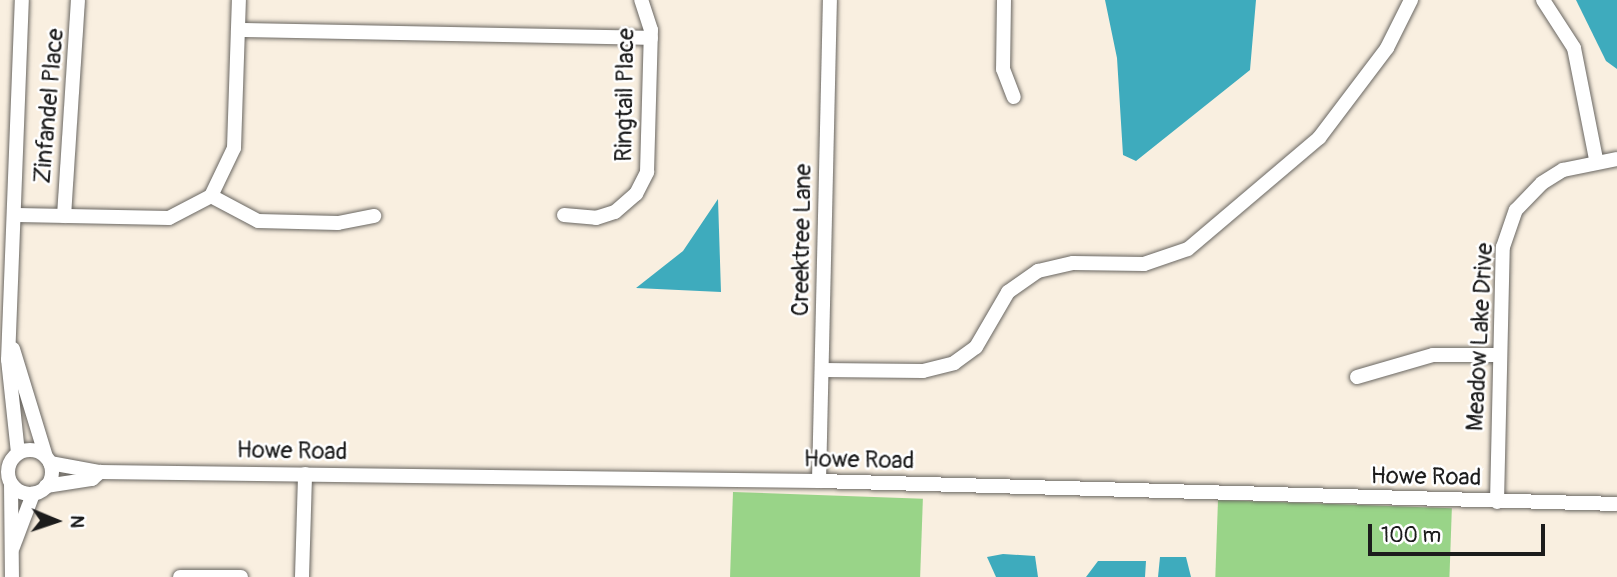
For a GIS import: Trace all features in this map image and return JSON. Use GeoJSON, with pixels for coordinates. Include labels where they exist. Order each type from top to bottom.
{"type":"FeatureCollection","features":[{"type":"Feature","properties":{"kind":"street"},"geometry":{"type":"LineString","coordinates":[[13,547],[33,494],[46,486],[48,460],[13,349],[22,0]]}},
{"type":"Feature","properties":{"kind":"street","name":"Zinfandel Place"},"geometry":{"type":"LineString","coordinates":[[64,216],[78,0]]}},
{"type":"Feature","properties":{"kind":"street"},"geometry":{"type":"LineString","coordinates":[[17,215],[169,218],[211,196],[234,148],[239,0]]}},
{"type":"Feature","properties":{"kind":"street","name":"Ringtail Place"},"geometry":{"type":"LineString","coordinates":[[565,215],[606,217],[642,185],[650,160],[651,38],[641,0]]}},
{"type":"Feature","properties":{"kind":"street","name":"Creektree Lane"},"geometry":{"type":"LineString","coordinates":[[819,481],[830,0]]}},
{"type":"Feature","properties":{"kind":"street"},"geometry":{"type":"LineString","coordinates":[[1004,0],[1003,69],[1014,97]]}},
{"type":"Feature","properties":{"kind":"street"},"geometry":{"type":"LineString","coordinates":[[822,370],[923,371],[954,363],[976,347],[1008,292],[1038,271],[1073,263],[1144,264],[1188,249],[1319,138],[1387,48],[1411,0]]}},
{"type":"Feature","properties":{"kind":"street"},"geometry":{"type":"LineString","coordinates":[[1543,0],[1574,48],[1596,159]]}},
{"type":"Feature","properties":{"kind":"street"},"geometry":{"type":"LineString","coordinates":[[238,30],[651,38]]}},
{"type":"Feature","properties":{"kind":"street","name":"Meadow Lake Drive"},"geometry":{"type":"LineString","coordinates":[[1497,502],[1503,247],[1516,209],[1542,183],[1596,159],[1617,159]]}},
{"type":"Feature","properties":{"kind":"street"},"geometry":{"type":"LineString","coordinates":[[211,196],[258,221],[338,222],[374,216]]}},
{"type":"Feature","properties":{"kind":"street"},"geometry":{"type":"LineString","coordinates":[[13,349],[8,360],[18,453]]}},
{"type":"Feature","properties":{"kind":"street"},"geometry":{"type":"LineString","coordinates":[[1357,376],[1433,355],[1499,355]]}},
{"type":"Feature","properties":{"kind":"street"},"geometry":{"type":"LineString","coordinates":[[12,577],[11,484],[4,466],[18,453],[33,450],[48,460]]}},
{"type":"Feature","properties":{"kind":"street","name":"Howe Road"},"geometry":{"type":"LineString","coordinates":[[48,460],[100,472],[819,481],[1617,504]]}},
{"type":"Feature","properties":{"kind":"street","name":"Howe Road"},"geometry":{"type":"LineString","coordinates":[[46,486],[100,472]]}},
{"type":"Feature","properties":{"kind":"street"},"geometry":{"type":"LineString","coordinates":[[302,577],[305,474]]}},
{"type":"Feature","properties":{"kind":"street"},"geometry":{"type":"LineString","coordinates":[[11,484],[33,494]]}},
{"type":"Feature","properties":{"kind":"street"},"geometry":{"type":"LineString","coordinates":[[180,577],[241,577]]}},
{"type":"Feature","properties":{"kind":"green space"},"geometry":{"type":"Polygon","coordinates":[[[733,492],[923,499],[920,577],[730,577],[733,492]]]}},
{"type":"Feature","properties":{"kind":"green space"},"geometry":{"type":"Polygon","coordinates":[[[1218,500],[1452,508],[1449,577],[1215,577],[1218,500]]]}},
{"type":"Feature","properties":{"kind":"water"},"geometry":{"type":"Polygon","coordinates":[[[1105,0],[1256,0],[1250,70],[1136,161],[1123,155],[1117,58],[1105,0]]]}},
{"type":"Feature","properties":{"kind":"water"},"geometry":{"type":"Polygon","coordinates":[[[1576,0],[1617,0],[1617,69],[1606,61],[1576,0]]]}},
{"type":"Feature","properties":{"kind":"water"},"geometry":{"type":"Polygon","coordinates":[[[718,199],[721,292],[636,288],[683,251],[718,199]]]}},
{"type":"Feature","properties":{"kind":"water"},"geometry":{"type":"Polygon","coordinates":[[[1003,554],[1035,556],[1038,577],[996,577],[987,557],[1003,554]]]}},
{"type":"Feature","properties":{"kind":"water"},"geometry":{"type":"Polygon","coordinates":[[[1160,557],[1186,557],[1191,577],[1158,577],[1160,557]]]}},
{"type":"Feature","properties":{"kind":"water"},"geometry":{"type":"Polygon","coordinates":[[[1098,561],[1146,561],[1145,577],[1086,577],[1098,561]]]}}]}
